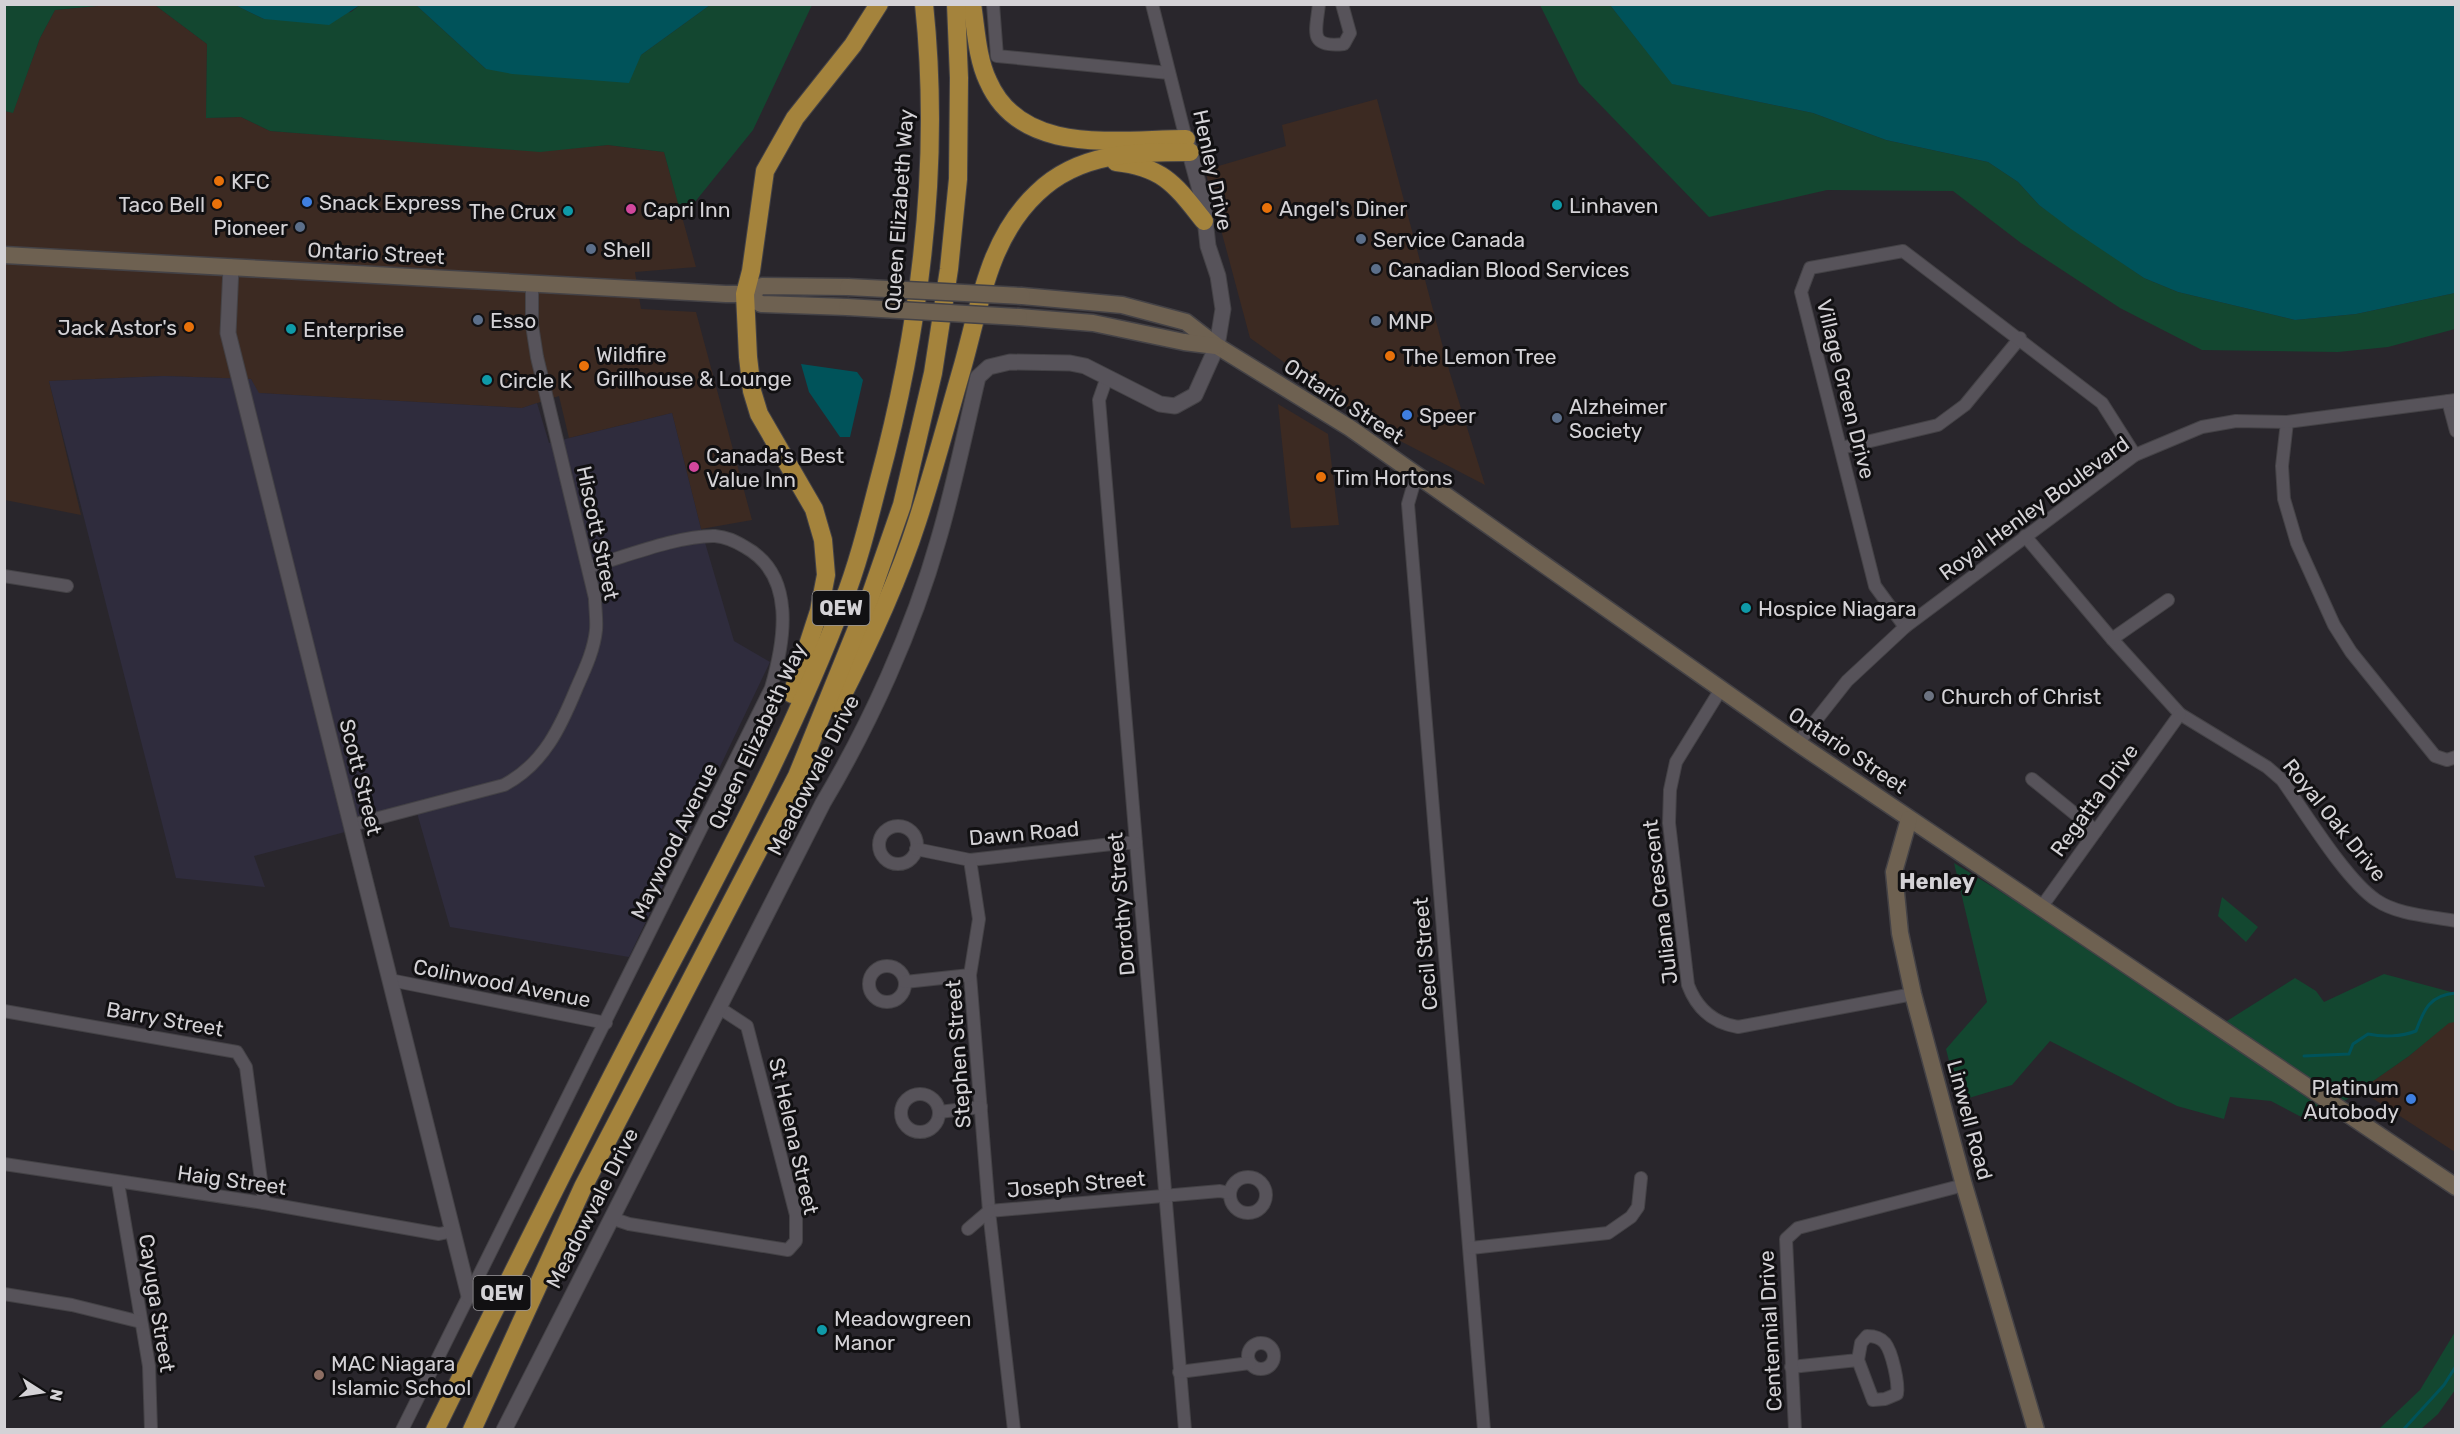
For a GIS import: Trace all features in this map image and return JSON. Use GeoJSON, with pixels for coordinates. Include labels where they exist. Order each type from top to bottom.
{"type":"FeatureCollection","features":[{"type":"Feature","properties":{"kind":"highway"},"geometry":{"type":"LineString","coordinates":[[569,1158],[792,696],[819,611],[826,575],[823,540],[809,501],[759,414],[752,391],[748,357],[745,294],[751,271],[765,171],[795,118],[853,45],[879,4]]}},
{"type":"Feature","properties":{"kind":"highway","name":"Queen Elizabeth Way"},"geometry":{"type":"LineString","coordinates":[[435,1430],[569,1158],[784,741],[844,600],[891,438],[920,282],[929,127],[928,38],[924,4]]}},
{"type":"Feature","properties":{"kind":"highway","name":"QEW"},"geometry":{"type":"LineString","coordinates":[[472,1430],[583,1187],[797,776],[871,594],[902,505],[933,373],[949,270],[958,179],[959,78],[956,4]]}},
{"type":"Feature","properties":{"kind":"highway"},"geometry":{"type":"LineString","coordinates":[[972,4],[987,79],[1006,110],[1021,122],[1041,132],[1061,137],[1188,145]]}},
{"type":"Feature","properties":{"kind":"highway"},"geometry":{"type":"LineString","coordinates":[[797,776],[860,661],[916,525],[985,283],[999,244],[1020,210],[1038,191],[1076,167],[1106,156],[1188,145]]}},
{"type":"Feature","properties":{"kind":"highway"},"geometry":{"type":"LineString","coordinates":[[1076,167],[1116,162],[1137,164],[1156,171],[1182,191],[1204,221]]}},
{"type":"Feature","properties":{"kind":"main road","name":"Ontario Street"},"geometry":{"type":"LineString","coordinates":[[4,255],[745,294],[762,286],[848,287],[1022,296],[1122,305],[1185,322],[1217,346],[1350,428],[1798,743],[2040,909],[2456,1187]]}},
{"type":"Feature","properties":{"kind":"main road","name":"Ontario Street"},"geometry":{"type":"LineString","coordinates":[[745,294],[761,304],[847,307],[1093,323],[1184,342],[1217,346]]}},
{"type":"Feature","properties":{"kind":"main road","name":"Linwell Road"},"geometry":{"type":"LineString","coordinates":[[1909,819],[1894,872],[1895,899],[1913,994],[1964,1185],[2036,1430]]}},
{"type":"Feature","properties":{"kind":"street"},"geometry":{"type":"LineString","coordinates":[[993,4],[997,56],[1169,73]]}},
{"type":"Feature","properties":{"kind":"street","name":"Henley Drive"},"geometry":{"type":"LineString","coordinates":[[1152,4],[1203,201],[1204,221],[1223,309],[1217,346]]}},
{"type":"Feature","properties":{"kind":"street"},"geometry":{"type":"LineString","coordinates":[[1320,4],[1316,34],[1320,43],[1326,46],[1344,44],[1350,33],[1342,4]]}},
{"type":"Feature","properties":{"kind":"street","name":"Village Green Drive"},"geometry":{"type":"LineString","coordinates":[[1905,627],[1875,586],[1801,292],[1810,268],[1904,251],[2102,403],[2135,455]]}},
{"type":"Feature","properties":{"kind":"street","name":"Scott Street"},"geometry":{"type":"LineString","coordinates":[[231,267],[228,333],[469,1296]]}},
{"type":"Feature","properties":{"kind":"street","name":"Hiscott Street"},"geometry":{"type":"LineString","coordinates":[[352,825],[504,785],[517,778],[544,752],[559,729],[588,661],[596,630],[595,598],[537,357],[532,326],[532,284]]}},
{"type":"Feature","properties":{"kind":"street"},"geometry":{"type":"LineString","coordinates":[[1841,448],[1938,425],[1965,405],[2020,338]]}},
{"type":"Feature","properties":{"kind":"street","name":"Meadowvale Drive"},"geometry":{"type":"LineString","coordinates":[[504,1430],[718,1007],[842,770],[901,644],[938,542],[978,377],[989,367],[1010,362],[1041,361],[1085,366],[1160,404],[1175,406],[1185,403],[1195,395],[1217,346]]}},
{"type":"Feature","properties":{"kind":"street","name":"Dorothy Street"},"geometry":{"type":"LineString","coordinates":[[1107,377],[1099,400],[1185,1430]]}},
{"type":"Feature","properties":{"kind":"street"},"geometry":{"type":"LineString","coordinates":[[2452,401],[2456,431]]}},
{"type":"Feature","properties":{"kind":"street","name":"Royal Henley Boulevard"},"geometry":{"type":"LineString","coordinates":[[1798,743],[1846,681],[1905,627],[2135,455],[2202,427],[2236,422],[2288,422],[2452,401]]}},
{"type":"Feature","properties":{"kind":"street"},"geometry":{"type":"LineString","coordinates":[[2288,422],[2282,466],[2284,500],[2297,543],[2334,625],[2351,652],[2435,756],[2447,760],[2456,757]]}},
{"type":"Feature","properties":{"kind":"street","name":"Cecil Street"},"geometry":{"type":"LineString","coordinates":[[1416,476],[1408,504],[1471,1248],[1484,1430]]}},
{"type":"Feature","properties":{"kind":"street","name":"Maywood Avenue"},"geometry":{"type":"LineString","coordinates":[[402,1430],[771,688],[778,662],[783,609],[778,580],[755,552],[729,538],[713,536],[687,540],[589,567]]}},
{"type":"Feature","properties":{"kind":"street","name":"Royal Oak Drive"},"geometry":{"type":"LineString","coordinates":[[2025,536],[2112,639],[2180,714],[2267,767],[2282,780],[2354,880],[2376,900],[2395,909],[2456,921]]}},
{"type":"Feature","properties":{"kind":"street"},"geometry":{"type":"LineString","coordinates":[[4,576],[67,586]]}},
{"type":"Feature","properties":{"kind":"street"},"geometry":{"type":"LineString","coordinates":[[2112,639],[2168,600]]}},
{"type":"Feature","properties":{"kind":"street","name":"Juliana Crescent"},"geometry":{"type":"LineString","coordinates":[[1721,689],[1677,762],[1670,790],[1669,823],[1688,986],[1693,998],[1712,1019],[1721,1024],[1738,1027],[1913,994]]}},
{"type":"Feature","properties":{"kind":"street","name":"Regatta Drive"},"geometry":{"type":"LineString","coordinates":[[2040,909],[2180,714]]}},
{"type":"Feature","properties":{"kind":"street"},"geometry":{"type":"LineString","coordinates":[[2032,779],[2096,831]]}},
{"type":"Feature","properties":{"kind":"street","name":"Dawn Road"},"geometry":{"type":"LineString","coordinates":[[916,849],[970,860],[1136,843]]}},
{"type":"Feature","properties":{"kind":"street","name":"Stephen Street"},"geometry":{"type":"LineString","coordinates":[[970,860],[979,919],[970,975],[989,1211],[1006,1381],[1014,1430]]}},
{"type":"Feature","properties":{"kind":"street"},"geometry":{"type":"LineString","coordinates":[[905,982],[970,975]]}},
{"type":"Feature","properties":{"kind":"street","name":"Colinwood Avenue"},"geometry":{"type":"LineString","coordinates":[[390,981],[606,1023]]}},
{"type":"Feature","properties":{"kind":"street","name":"St Helena Street"},"geometry":{"type":"LineString","coordinates":[[611,1218],[629,1224],[788,1250],[796,1241],[796,1215],[747,1026],[718,1007]]}},
{"type":"Feature","properties":{"kind":"street","name":"Barry Street"},"geometry":{"type":"LineString","coordinates":[[4,1011],[237,1052],[246,1067],[264,1203]]}},
{"type":"Feature","properties":{"kind":"street"},"geometry":{"type":"LineString","coordinates":[[939,1112],[981,1107]]}},
{"type":"Feature","properties":{"kind":"street","name":"Haig Street"},"geometry":{"type":"LineString","coordinates":[[4,1164],[118,1183],[264,1203],[439,1234],[453,1231]]}},
{"type":"Feature","properties":{"kind":"street"},"geometry":{"type":"LineString","coordinates":[[1471,1248],[1608,1233],[1631,1217],[1638,1207],[1641,1178]]}},
{"type":"Feature","properties":{"kind":"street","name":"Cayuga Street"},"geometry":{"type":"LineString","coordinates":[[118,1183],[148,1366],[151,1430]]}},
{"type":"Feature","properties":{"kind":"street","name":"Centennial Drive"},"geometry":{"type":"LineString","coordinates":[[1795,1430],[1786,1239],[1798,1228],[1964,1185]]}},
{"type":"Feature","properties":{"kind":"street","name":"Joseph Street"},"geometry":{"type":"LineString","coordinates":[[989,1211],[1220,1191],[1229,1193]]}},
{"type":"Feature","properties":{"kind":"street"},"geometry":{"type":"LineString","coordinates":[[968,1229],[989,1211]]}},
{"type":"Feature","properties":{"kind":"street"},"geometry":{"type":"LineString","coordinates":[[4,1294],[72,1305],[141,1322]]}},
{"type":"Feature","properties":{"kind":"street"},"geometry":{"type":"LineString","coordinates":[[1868,1336],[1876,1336],[1885,1343],[1899,1384],[1897,1394],[1885,1399],[1873,1400],[1858,1360],[1861,1343],[1868,1336]]}},
{"type":"Feature","properties":{"kind":"street"},"geometry":{"type":"LineString","coordinates":[[1791,1367],[1858,1360]]}},
{"type":"Feature","properties":{"kind":"street"},"geometry":{"type":"LineString","coordinates":[[1179,1372],[1250,1363]]}},
{"type":"Feature","properties":{"kind":"shaded area"},"geometry":{"type":"Polygon","coordinates":[[[108,5],[155,5],[207,44],[206,118],[241,117],[270,131],[540,151],[608,145],[664,152],[696,267],[635,272],[641,309],[696,312],[752,520],[701,529],[672,413],[569,438],[559,396],[522,408],[258,393],[251,379],[164,376],[49,381],[81,515],[5,500],[4,111],[13,112],[40,38],[55,10],[108,5]]]}},
{"type":"Feature","properties":{"kind":"shaded area"},"geometry":{"type":"Polygon","coordinates":[[[1377,99],[1449,370],[1485,485],[1381,431],[1250,338],[1205,170],[1286,146],[1282,125],[1377,99]]]}},
{"type":"Feature","properties":{"kind":"shaded area"},"geometry":{"type":"Polygon","coordinates":[[[164,376],[251,379],[259,393],[522,408],[537,403],[549,443],[672,413],[701,529],[734,641],[770,662],[629,957],[450,927],[417,813],[254,856],[265,887],[176,878],[49,381],[164,376]]]}},
{"type":"Feature","properties":{"kind":"shaded area"},"geometry":{"type":"Polygon","coordinates":[[[1278,404],[1328,434],[1339,525],[1291,528],[1278,404]]]}},
{"type":"Feature","properties":{"kind":"shaded area"},"geometry":{"type":"Polygon","coordinates":[[[2449,1022],[2455,1022],[2455,1152],[2360,1090],[2409,1056],[2449,1022]]]}},
{"type":"Feature","properties":{"kind":"green space"},"geometry":{"type":"Polygon","coordinates":[[[5,4],[108,5],[55,10],[40,38],[13,113],[5,111],[5,4]]]}},
{"type":"Feature","properties":{"kind":"green space"},"geometry":{"type":"Polygon","coordinates":[[[155,5],[235,5],[264,19],[351,12],[360,5],[416,5],[486,69],[641,55],[710,5],[812,5],[753,130],[682,218],[664,152],[608,145],[540,152],[270,131],[241,117],[206,118],[207,44],[155,5]]]}},
{"type":"Feature","properties":{"kind":"green space"},"geometry":{"type":"Polygon","coordinates":[[[1540,5],[1610,5],[1673,84],[1813,113],[1886,140],[1988,162],[2018,182],[2039,205],[2144,278],[2178,292],[2295,320],[2356,314],[2455,293],[2455,329],[2388,347],[2338,352],[2202,350],[2120,308],[2021,243],[1953,191],[1827,190],[1709,217],[1579,83],[1540,5]]]}},
{"type":"Feature","properties":{"kind":"green space"},"geometry":{"type":"Polygon","coordinates":[[[1954,863],[2219,1026],[2295,978],[2316,991],[2324,1002],[2384,974],[2455,993],[2455,1022],[2449,1023],[2409,1056],[2336,1107],[2309,1121],[2271,1101],[2230,1097],[2224,1119],[2177,1106],[2050,1041],[2012,1085],[1959,1101],[1946,1049],[1987,1002],[1954,863]]]}},
{"type":"Feature","properties":{"kind":"green space"},"geometry":{"type":"Polygon","coordinates":[[[2222,897],[2258,927],[2246,942],[2218,916],[2222,897]]]}},
{"type":"Feature","properties":{"kind":"green space"},"geometry":{"type":"Polygon","coordinates":[[[2455,1332],[2455,1390],[2438,1414],[2421,1429],[2379,1429],[2420,1390],[2455,1332]]]}},
{"type":"Feature","properties":{"kind":"water"},"geometry":{"type":"Polygon","coordinates":[[[235,5],[360,5],[329,25],[264,19],[235,5]]]}},
{"type":"Feature","properties":{"kind":"water"},"geometry":{"type":"Polygon","coordinates":[[[416,5],[710,5],[641,55],[629,83],[512,74],[486,69],[416,5]]]}},
{"type":"Feature","properties":{"kind":"water"},"geometry":{"type":"Polygon","coordinates":[[[1610,5],[2455,5],[2455,293],[2356,314],[2295,320],[2178,292],[2144,278],[2071,229],[2039,205],[2018,182],[1988,162],[1886,140],[1813,113],[1672,84],[1610,5]]]}},
{"type":"Feature","properties":{"kind":"water"},"geometry":{"type":"Polygon","coordinates":[[[801,364],[857,372],[863,380],[850,437],[840,437],[809,392],[801,364]]]}},
{"type":"Feature","properties":{"kind":"waterway"},"geometry":{"type":"LineString","coordinates":[[2304,1056],[2349,1054],[2353,1044],[2368,1034],[2392,1036],[2416,1031],[2425,1010],[2434,1000],[2456,993]]}},
{"type":"Feature","properties":{"kind":"waterway"},"geometry":{"type":"LineString","coordinates":[[2403,1430],[2444,1385],[2456,1366]]}},
{"type":"Feature","properties":{"kind":"place","name":"KFC"},"geometry":{"type":"Point","coordinates":[219,181]}},
{"type":"Feature","properties":{"kind":"place","name":"Snack Express"},"geometry":{"type":"Point","coordinates":[307,202]}},
{"type":"Feature","properties":{"kind":"place","name":"Taco Bell"},"geometry":{"type":"Point","coordinates":[217,204]}},
{"type":"Feature","properties":{"kind":"place","name":"Linhaven"},"geometry":{"type":"Point","coordinates":[1557,205]}},
{"type":"Feature","properties":{"kind":"place","name":"Angel's Diner"},"geometry":{"type":"Point","coordinates":[1267,208]}},
{"type":"Feature","properties":{"kind":"place","name":"Capri Inn"},"geometry":{"type":"Point","coordinates":[631,209]}},
{"type":"Feature","properties":{"kind":"place","name":"The Crux"},"geometry":{"type":"Point","coordinates":[568,211]}},
{"type":"Feature","properties":{"kind":"place","name":"Pioneer"},"geometry":{"type":"Point","coordinates":[300,227]}},
{"type":"Feature","properties":{"kind":"place","name":"Service Canada"},"geometry":{"type":"Point","coordinates":[1361,239]}},
{"type":"Feature","properties":{"kind":"place","name":"Shell"},"geometry":{"type":"Point","coordinates":[591,249]}},
{"type":"Feature","properties":{"kind":"place","name":"Canadian Blood Services"},"geometry":{"type":"Point","coordinates":[1376,269]}},
{"type":"Feature","properties":{"kind":"place","name":"Esso"},"geometry":{"type":"Point","coordinates":[478,320]}},
{"type":"Feature","properties":{"kind":"place","name":"MNP"},"geometry":{"type":"Point","coordinates":[1376,321]}},
{"type":"Feature","properties":{"kind":"place","name":"Jack Astor's"},"geometry":{"type":"Point","coordinates":[189,327]}},
{"type":"Feature","properties":{"kind":"place","name":"Enterprise"},"geometry":{"type":"Point","coordinates":[291,329]}},
{"type":"Feature","properties":{"kind":"place","name":"The Lemon Tree"},"geometry":{"type":"Point","coordinates":[1390,356]}},
{"type":"Feature","properties":{"kind":"place","name":"Wildfire Grillhouse & Lounge"},"geometry":{"type":"Point","coordinates":[584,366]}},
{"type":"Feature","properties":{"kind":"place","name":"Circle K"},"geometry":{"type":"Point","coordinates":[487,380]}},
{"type":"Feature","properties":{"kind":"place","name":"Speer"},"geometry":{"type":"Point","coordinates":[1407,415]}},
{"type":"Feature","properties":{"kind":"place","name":"Alzheimer Society"},"geometry":{"type":"Point","coordinates":[1557,418]}},
{"type":"Feature","properties":{"kind":"place","name":"Canada's Best Value Inn"},"geometry":{"type":"Point","coordinates":[694,467]}},
{"type":"Feature","properties":{"kind":"place","name":"Tim Hortons"},"geometry":{"type":"Point","coordinates":[1321,477]}},
{"type":"Feature","properties":{"kind":"place","name":"Hospice Niagara"},"geometry":{"type":"Point","coordinates":[1746,608]}},
{"type":"Feature","properties":{"kind":"place","name":"Church of Christ"},"geometry":{"type":"Point","coordinates":[1929,696]}},
{"type":"Feature","properties":{"kind":"place","name":"Platinum Autobody"},"geometry":{"type":"Point","coordinates":[2411,1099]}},
{"type":"Feature","properties":{"kind":"place","name":"Meadowgreen Manor"},"geometry":{"type":"Point","coordinates":[822,1330]}},
{"type":"Feature","properties":{"kind":"place","name":"MAC Niagara Islamic School"},"geometry":{"type":"Point","coordinates":[319,1375]}},
{"type":"Feature","properties":{"kind":"district","name":"Henley"},"geometry":{"type":"Point","coordinates":[1937,881]}}]}
